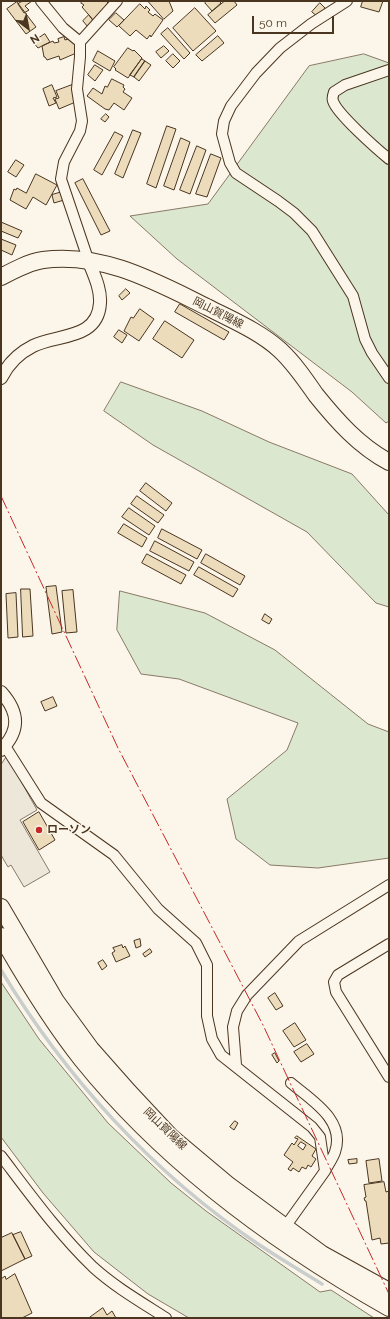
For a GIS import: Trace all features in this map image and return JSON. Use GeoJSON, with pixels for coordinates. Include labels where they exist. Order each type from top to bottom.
{"type":"FeatureCollection","features":[{"type":"Feature","properties":{"kind":"main road","name":"岡山賀陽線"},"geometry":{"type":"LineString","coordinates":[[1,276],[17,268],[43,260],[67,260],[115,266],[144,276],[252,330],[280,350],[358,442],[389,462]]}},
{"type":"Feature","properties":{"kind":"main road","name":"岡山賀陽線"},"geometry":{"type":"LineString","coordinates":[[1,906],[56,1001],[91,1049],[171,1137],[226,1184],[322,1254],[389,1291]]}},
{"type":"Feature","properties":{"kind":"main road","name":"岡山賀陽線"},"geometry":{"type":"LineString","coordinates":[[1,936],[48,1012],[82,1060],[158,1143],[213,1191],[277,1238],[389,1308]]}},
{"type":"Feature","properties":{"kind":"street"},"geometry":{"type":"LineString","coordinates":[[41,1],[63,28],[80,42]]}},
{"type":"Feature","properties":{"kind":"street"},"geometry":{"type":"LineString","coordinates":[[1,378],[5,369],[20,354],[29,348],[48,341],[79,334],[89,326],[96,317],[100,304],[99,292],[61,179],[64,162],[80,131],[82,121],[77,89],[80,42],[117,1]]}},
{"type":"Feature","properties":{"kind":"street"},"geometry":{"type":"LineString","coordinates":[[347,1],[304,29],[280,48],[256,73],[231,106],[224,121],[222,134],[230,163],[236,174],[294,213],[312,231],[353,296],[365,339],[372,353],[389,378]]}},
{"type":"Feature","properties":{"kind":"street"},"geometry":{"type":"LineString","coordinates":[[389,70],[345,85],[334,92],[333,101],[339,110],[378,150],[389,159]]}},
{"type":"Feature","properties":{"kind":"street"},"geometry":{"type":"LineString","coordinates":[[1,692],[13,708],[16,721],[12,736],[3,748],[41,803],[114,855],[158,909],[196,944],[207,965],[207,1016],[212,1039],[221,1056],[236,1065],[263,1090],[312,1127],[320,1137],[325,1171]]}},
{"type":"Feature","properties":{"kind":"street"},"geometry":{"type":"LineString","coordinates":[[236,1065],[233,1027],[237,1011],[246,995],[299,941],[389,884]]}},
{"type":"Feature","properties":{"kind":"street"},"geometry":{"type":"LineString","coordinates":[[389,944],[338,975],[334,982],[336,992],[389,1077]]}},
{"type":"Feature","properties":{"kind":"street"},"geometry":{"type":"LineString","coordinates":[[285,1227],[325,1171],[335,1151],[337,1138],[332,1119],[291,1083]]}},
{"type":"Feature","properties":{"kind":"street"},"geometry":{"type":"LineString","coordinates":[[1,1156],[36,1202],[67,1239],[94,1267],[122,1290],[166,1318]]}},
{"type":"Feature","properties":{"kind":"green space"},"geometry":{"type":"Polygon","coordinates":[[[364,54],[389,63],[389,421],[386,423],[352,392],[177,259],[130,216],[208,204],[309,66],[364,54]]]}},
{"type":"Feature","properties":{"kind":"green space"},"geometry":{"type":"Polygon","coordinates":[[[121,382],[202,411],[269,442],[352,474],[389,515],[389,607],[376,603],[307,532],[153,445],[104,411],[121,382]]]}},
{"type":"Feature","properties":{"kind":"green space"},"geometry":{"type":"Polygon","coordinates":[[[120,591],[205,613],[275,650],[368,724],[389,732],[389,858],[318,868],[270,865],[236,839],[227,799],[287,750],[298,723],[179,679],[141,674],[117,630],[120,591]]]}},
{"type":"Feature","properties":{"kind":"green space"},"geometry":{"type":"Polygon","coordinates":[[[1,982],[39,1039],[108,1123],[171,1183],[206,1211],[320,1292],[331,1290],[374,1318],[189,1318],[148,1294],[94,1252],[43,1193],[1,1137],[1,982]]]}},
{"type":"Feature","properties":{"kind":"shaded area"},"geometry":{"type":"Polygon","coordinates":[[[7,756],[37,810],[20,820],[50,872],[24,887],[11,865],[8,867],[1,855],[1,765],[7,756]]]}},
{"type":"Feature","properties":{"kind":"building"},"geometry":{"type":"Polygon","coordinates":[[[23,1],[32,1],[25,6],[29,10],[24,13],[18,4],[23,1]]]}},
{"type":"Feature","properties":{"kind":"building"},"geometry":{"type":"Polygon","coordinates":[[[83,1],[106,1],[109,4],[94,21],[82,7],[84,5],[81,3],[83,1]]]}},
{"type":"Feature","properties":{"kind":"building"},"geometry":{"type":"Polygon","coordinates":[[[148,1],[169,1],[173,11],[164,19],[148,1]]]}},
{"type":"Feature","properties":{"kind":"building"},"geometry":{"type":"Polygon","coordinates":[[[207,1],[219,1],[221,3],[212,11],[205,3],[207,1]]]}},
{"type":"Feature","properties":{"kind":"building"},"geometry":{"type":"Polygon","coordinates":[[[225,1],[234,1],[237,5],[215,23],[208,15],[225,1]]]}},
{"type":"Feature","properties":{"kind":"building"},"geometry":{"type":"Polygon","coordinates":[[[363,1],[383,1],[379,12],[361,7],[363,1]]]}},
{"type":"Feature","properties":{"kind":"building"},"geometry":{"type":"Polygon","coordinates":[[[17,2],[36,27],[26,34],[7,9],[17,2]]]}},
{"type":"Feature","properties":{"kind":"building"},"geometry":{"type":"Polygon","coordinates":[[[320,3],[325,8],[318,17],[312,12],[320,3]]]}},
{"type":"Feature","properties":{"kind":"building"},"geometry":{"type":"Polygon","coordinates":[[[140,4],[145,9],[146,6],[150,10],[148,12],[153,16],[155,14],[163,20],[151,37],[150,35],[147,39],[136,30],[130,36],[119,26],[140,4]]]}},
{"type":"Feature","properties":{"kind":"building"},"geometry":{"type":"Polygon","coordinates":[[[195,8],[216,31],[193,51],[173,28],[195,8]]]}},
{"type":"Feature","properties":{"kind":"building"},"geometry":{"type":"Polygon","coordinates":[[[116,13],[124,20],[117,27],[109,20],[116,13]]]}},
{"type":"Feature","properties":{"kind":"building"},"geometry":{"type":"Polygon","coordinates":[[[89,15],[94,22],[88,27],[83,21],[89,15]]]}},
{"type":"Feature","properties":{"kind":"building"},"geometry":{"type":"Polygon","coordinates":[[[168,28],[190,53],[184,59],[161,34],[168,28]]]}},
{"type":"Feature","properties":{"kind":"building"},"geometry":{"type":"Polygon","coordinates":[[[45,34],[50,42],[38,48],[33,42],[45,34]]]}},
{"type":"Feature","properties":{"kind":"building"},"geometry":{"type":"Polygon","coordinates":[[[218,36],[224,43],[202,61],[196,55],[218,36]]]}},
{"type":"Feature","properties":{"kind":"building"},"geometry":{"type":"Polygon","coordinates":[[[64,37],[65,40],[75,37],[81,51],[60,60],[59,56],[47,60],[44,57],[42,46],[53,41],[54,43],[59,42],[58,39],[64,37]]]}},
{"type":"Feature","properties":{"kind":"building"},"geometry":{"type":"Polygon","coordinates":[[[164,46],[169,51],[161,58],[156,52],[164,46]]]}},
{"type":"Feature","properties":{"kind":"building"},"geometry":{"type":"Polygon","coordinates":[[[128,48],[133,51],[134,50],[142,58],[128,78],[115,70],[116,69],[114,67],[128,48]]]}},
{"type":"Feature","properties":{"kind":"building"},"geometry":{"type":"Polygon","coordinates":[[[98,51],[115,61],[110,71],[93,61],[98,51]]]}},
{"type":"Feature","properties":{"kind":"building"},"geometry":{"type":"Polygon","coordinates":[[[173,54],[180,61],[173,68],[166,61],[173,54]]]}},
{"type":"Feature","properties":{"kind":"building"},"geometry":{"type":"Polygon","coordinates":[[[142,59],[145,61],[134,77],[130,75],[142,59]]]}},
{"type":"Feature","properties":{"kind":"building"},"geometry":{"type":"Polygon","coordinates":[[[145,61],[151,65],[139,81],[134,77],[145,61]]]}},
{"type":"Feature","properties":{"kind":"building"},"geometry":{"type":"Polygon","coordinates":[[[95,65],[103,70],[95,81],[88,75],[95,65]]]}},
{"type":"Feature","properties":{"kind":"building"},"geometry":{"type":"Polygon","coordinates":[[[112,79],[124,85],[123,87],[125,89],[123,92],[132,98],[124,110],[114,103],[109,110],[105,109],[87,96],[93,88],[102,94],[105,86],[107,87],[112,79]]]}},
{"type":"Feature","properties":{"kind":"building"},"geometry":{"type":"Polygon","coordinates":[[[52,85],[57,97],[53,98],[56,103],[49,106],[43,89],[52,85]]]}},
{"type":"Feature","properties":{"kind":"building"},"geometry":{"type":"Polygon","coordinates":[[[72,85],[78,101],[59,109],[55,99],[59,98],[56,91],[72,85]]]}},
{"type":"Feature","properties":{"kind":"building"},"geometry":{"type":"Polygon","coordinates":[[[106,114],[109,117],[105,122],[101,119],[106,114]]]}},
{"type":"Feature","properties":{"kind":"building"},"geometry":{"type":"Polygon","coordinates":[[[167,126],[176,129],[156,188],[147,184],[167,126]]]}},
{"type":"Feature","properties":{"kind":"building"},"geometry":{"type":"Polygon","coordinates":[[[133,130],[141,133],[123,178],[115,174],[133,130]]]}},
{"type":"Feature","properties":{"kind":"building"},"geometry":{"type":"Polygon","coordinates":[[[115,132],[123,136],[102,175],[94,170],[115,132]]]}},
{"type":"Feature","properties":{"kind":"building"},"geometry":{"type":"Polygon","coordinates":[[[181,138],[190,142],[174,190],[164,186],[181,138]]]}},
{"type":"Feature","properties":{"kind":"building"},"geometry":{"type":"Polygon","coordinates":[[[197,146],[206,150],[190,194],[180,190],[197,146]]]}},
{"type":"Feature","properties":{"kind":"building"},"geometry":{"type":"Polygon","coordinates":[[[211,154],[221,158],[207,197],[196,194],[211,154]]]}},
{"type":"Feature","properties":{"kind":"building"},"geometry":{"type":"Polygon","coordinates":[[[16,160],[24,165],[16,177],[8,172],[16,160]]]}},
{"type":"Feature","properties":{"kind":"building"},"geometry":{"type":"Polygon","coordinates":[[[36,174],[57,185],[46,205],[33,197],[26,209],[10,200],[14,189],[16,190],[17,188],[26,193],[36,174]]]}},
{"type":"Feature","properties":{"kind":"building"},"geometry":{"type":"Polygon","coordinates":[[[83,179],[110,231],[101,235],[75,183],[83,179]]]}},
{"type":"Feature","properties":{"kind":"building"},"geometry":{"type":"Polygon","coordinates":[[[62,192],[64,200],[54,203],[52,195],[62,192]]]}},
{"type":"Feature","properties":{"kind":"building"},"geometry":{"type":"Polygon","coordinates":[[[1,222],[22,231],[18,238],[1,231],[1,222]]]}},
{"type":"Feature","properties":{"kind":"building"},"geometry":{"type":"Polygon","coordinates":[[[1,239],[16,245],[12,255],[1,250],[1,239]]]}},
{"type":"Feature","properties":{"kind":"building"},"geometry":{"type":"Polygon","coordinates":[[[126,289],[130,293],[122,300],[119,296],[126,289]]]}},
{"type":"Feature","properties":{"kind":"building"},"geometry":{"type":"Polygon","coordinates":[[[180,304],[229,332],[224,340],[175,312],[180,304]]]}},
{"type":"Feature","properties":{"kind":"building"},"geometry":{"type":"Polygon","coordinates":[[[140,309],[154,319],[139,341],[124,331],[131,317],[133,318],[140,309]]]}},
{"type":"Feature","properties":{"kind":"building"},"geometry":{"type":"Polygon","coordinates":[[[165,321],[194,340],[182,358],[153,339],[165,321]]]}},
{"type":"Feature","properties":{"kind":"building"},"geometry":{"type":"Polygon","coordinates":[[[119,330],[127,335],[122,343],[114,337],[119,330]]]}},
{"type":"Feature","properties":{"kind":"building"},"geometry":{"type":"Polygon","coordinates":[[[146,483],[172,503],[166,511],[140,491],[146,483]]]}},
{"type":"Feature","properties":{"kind":"building"},"geometry":{"type":"Polygon","coordinates":[[[137,496],[164,515],[158,523],[131,504],[137,496]]]}},
{"type":"Feature","properties":{"kind":"building"},"geometry":{"type":"Polygon","coordinates":[[[129,508],[155,526],[149,535],[122,517],[129,508]]]}},
{"type":"Feature","properties":{"kind":"building"},"geometry":{"type":"Polygon","coordinates":[[[124,524],[147,538],[142,547],[118,533],[124,524]]]}},
{"type":"Feature","properties":{"kind":"building"},"geometry":{"type":"Polygon","coordinates":[[[162,529],[202,550],[197,559],[158,538],[162,529]]]}},
{"type":"Feature","properties":{"kind":"building"},"geometry":{"type":"Polygon","coordinates":[[[155,541],[194,562],[189,571],[150,551],[155,541]]]}},
{"type":"Feature","properties":{"kind":"building"},"geometry":{"type":"Polygon","coordinates":[[[147,554],[186,575],[181,584],[142,563],[147,554]]]}},
{"type":"Feature","properties":{"kind":"building"},"geometry":{"type":"Polygon","coordinates":[[[206,554],[245,576],[240,585],[201,563],[206,554]]]}},
{"type":"Feature","properties":{"kind":"building"},"geometry":{"type":"Polygon","coordinates":[[[199,567],[238,589],[233,597],[194,575],[199,567]]]}},
{"type":"Feature","properties":{"kind":"building"},"geometry":{"type":"Polygon","coordinates":[[[56,586],[62,632],[52,634],[46,587],[56,586]]]}},
{"type":"Feature","properties":{"kind":"building"},"geometry":{"type":"Polygon","coordinates":[[[21,589],[30,589],[33,636],[23,637],[21,589]]]}},
{"type":"Feature","properties":{"kind":"building"},"geometry":{"type":"Polygon","coordinates":[[[73,590],[77,632],[66,633],[62,591],[73,590]]]}},
{"type":"Feature","properties":{"kind":"building"},"geometry":{"type":"Polygon","coordinates":[[[16,593],[18,637],[8,638],[6,594],[16,593]]]}},
{"type":"Feature","properties":{"kind":"building"},"geometry":{"type":"Polygon","coordinates":[[[265,614],[272,619],[269,624],[262,620],[265,614]]]}},
{"type":"Feature","properties":{"kind":"building"},"geometry":{"type":"Polygon","coordinates":[[[53,697],[57,706],[45,711],[41,702],[53,697]]]}},
{"type":"Feature","properties":{"kind":"building"},"geometry":{"type":"Polygon","coordinates":[[[39,812],[55,840],[39,850],[23,822],[39,812]]]}},
{"type":"Feature","properties":{"kind":"building"},"geometry":{"type":"Polygon","coordinates":[[[140,939],[141,946],[136,948],[134,941],[140,939]]]}},
{"type":"Feature","properties":{"kind":"building"},"geometry":{"type":"Polygon","coordinates":[[[122,945],[123,948],[125,946],[130,956],[116,962],[112,953],[115,951],[113,948],[122,945]]]}},
{"type":"Feature","properties":{"kind":"building"},"geometry":{"type":"Polygon","coordinates":[[[150,949],[152,952],[145,957],[143,954],[150,949]]]}},
{"type":"Feature","properties":{"kind":"building"},"geometry":{"type":"Polygon","coordinates":[[[103,960],[107,966],[102,970],[98,963],[103,960]]]}},
{"type":"Feature","properties":{"kind":"building"},"geometry":{"type":"Polygon","coordinates":[[[275,993],[283,1006],[276,1010],[268,998],[275,993]]]}},
{"type":"Feature","properties":{"kind":"building"},"geometry":{"type":"Polygon","coordinates":[[[295,1023],[306,1040],[294,1047],[283,1031],[295,1023]]]}},
{"type":"Feature","properties":{"kind":"building"},"geometry":{"type":"Polygon","coordinates":[[[307,1044],[314,1054],[301,1062],[294,1052],[307,1044]]]}},
{"type":"Feature","properties":{"kind":"building"},"geometry":{"type":"Polygon","coordinates":[[[275,1053],[279,1061],[277,1063],[272,1055],[275,1053]]]}},
{"type":"Feature","properties":{"kind":"building"},"geometry":{"type":"Polygon","coordinates":[[[235,1121],[238,1123],[234,1130],[230,1127],[235,1121]]]}},
{"type":"Feature","properties":{"kind":"building"},"geometry":{"type":"Polygon","coordinates":[[[297,1136],[316,1149],[312,1156],[316,1159],[311,1167],[308,1165],[306,1169],[302,1167],[299,1172],[293,1168],[291,1171],[288,1169],[293,1162],[284,1155],[292,1143],[294,1145],[298,1139],[295,1138],[297,1136]],[[301,1142],[298,1146],[303,1150],[306,1145],[301,1142]]]}},
{"type":"Feature","properties":{"kind":"building"},"geometry":{"type":"Polygon","coordinates":[[[357,1159],[357,1163],[349,1164],[348,1160],[357,1159]]]}},
{"type":"Feature","properties":{"kind":"building"},"geometry":{"type":"Polygon","coordinates":[[[379,1159],[382,1181],[369,1183],[366,1161],[379,1159]]]}},
{"type":"Feature","properties":{"kind":"building"},"geometry":{"type":"Polygon","coordinates":[[[384,1182],[386,1192],[389,1191],[389,1243],[381,1244],[380,1238],[372,1240],[366,1201],[364,1198],[366,1197],[364,1185],[384,1182]]]}},
{"type":"Feature","properties":{"kind":"building"},"geometry":{"type":"Polygon","coordinates":[[[21,1232],[32,1256],[25,1259],[13,1235],[21,1232]]]}},
{"type":"Feature","properties":{"kind":"building"},"geometry":{"type":"Polygon","coordinates":[[[12,1233],[25,1259],[1,1271],[1,1238],[12,1233]]]}},
{"type":"Feature","properties":{"kind":"building"},"geometry":{"type":"Polygon","coordinates":[[[15,1274],[32,1313],[22,1318],[1,1318],[1,1279],[5,1276],[6,1279],[15,1274]]]}},
{"type":"Feature","properties":{"kind":"building"},"geometry":{"type":"Polygon","coordinates":[[[103,1308],[107,1315],[112,1311],[116,1318],[89,1318],[103,1308]]]}},
{"type":"Feature","properties":{"kind":"waterway"},"geometry":{"type":"LineString","coordinates":[[1,970],[26,1010],[83,1085],[114,1121],[148,1155],[183,1187],[220,1217],[258,1244],[322,1284]]}},
{"type":"Feature","properties":{"kind":"power"},"geometry":{"type":"LineString","coordinates":[[1,496],[118,748],[263,1025],[389,1294]]}},
{"type":"Feature","properties":{"kind":"place","name":"ローソン"},"geometry":{"type":"Point","coordinates":[39,830]}}]}
